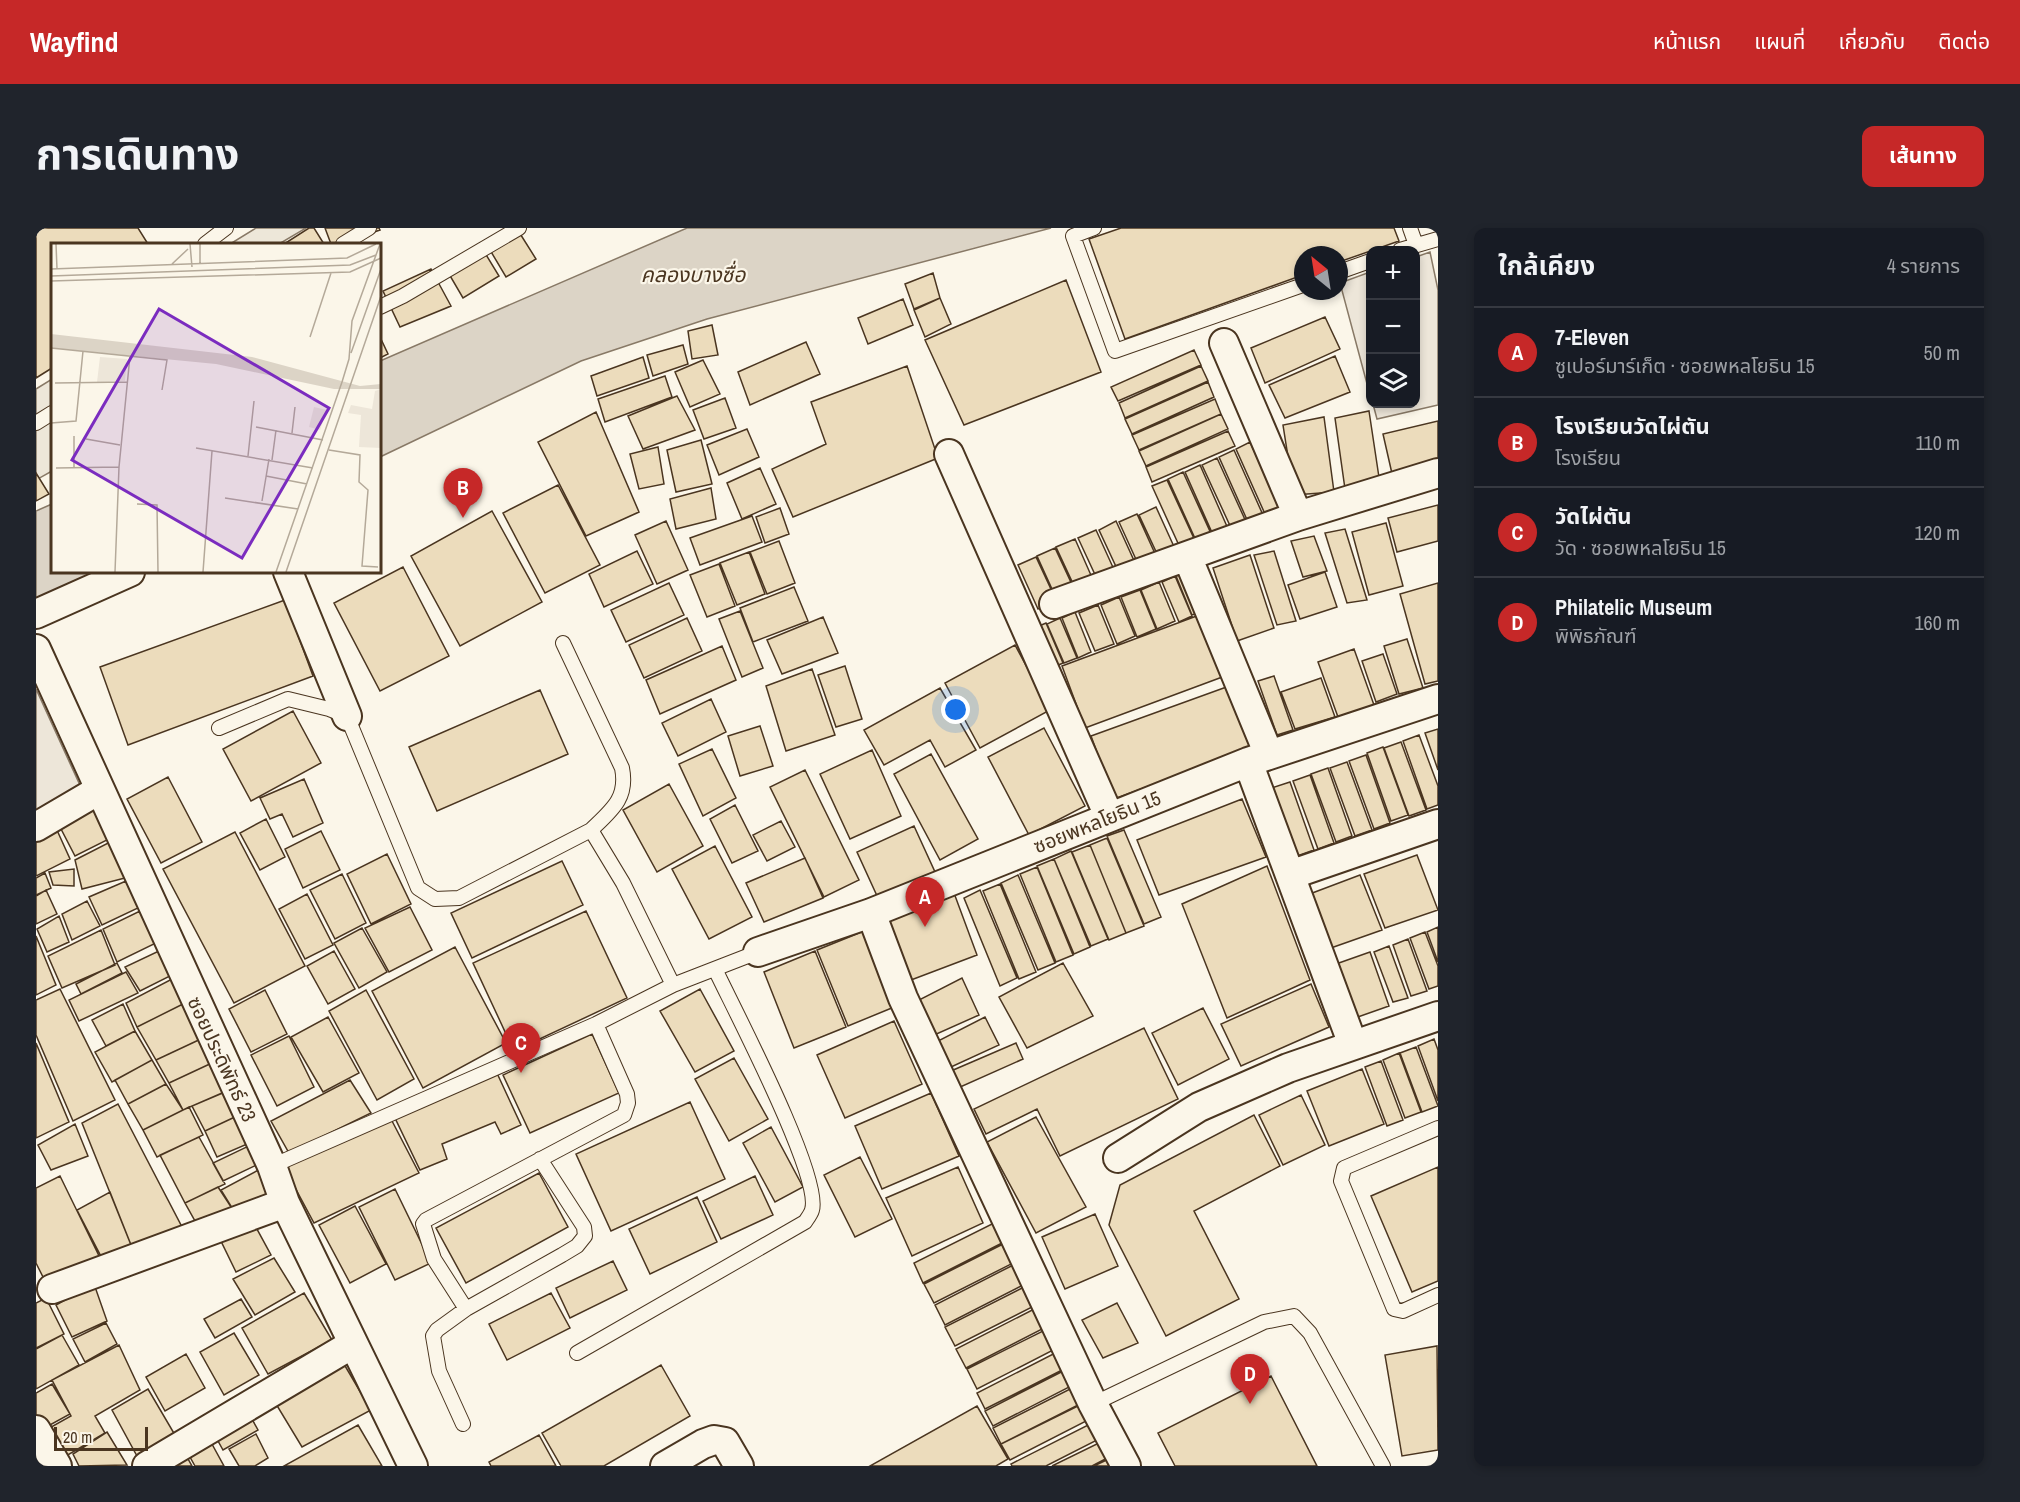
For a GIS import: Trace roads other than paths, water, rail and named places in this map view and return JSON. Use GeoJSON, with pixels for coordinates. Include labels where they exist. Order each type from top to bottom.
{"type":"FeatureCollection","features":[{"type":"Feature","properties":{"kind":"street"},"geometry":{"type":"LineString","coordinates":[[1224,343],[1298,516]]}},
{"type":"Feature","properties":{"kind":"street"},"geometry":{"type":"LineString","coordinates":[[949,454],[1109,816]]}},
{"type":"Feature","properties":{"kind":"street"},"geometry":{"type":"LineString","coordinates":[[1054,604],[1298,516],[1438,473]]}},
{"type":"Feature","properties":{"kind":"street"},"geometry":{"type":"LineString","coordinates":[[1186,556],[1258,759],[1290,875],[1353,1045]]}},
{"type":"Feature","properties":{"kind":"street"},"geometry":{"type":"LineString","coordinates":[[36,614],[128,573]]}},
{"type":"Feature","properties":{"kind":"street"},"geometry":{"type":"LineString","coordinates":[[288,573],[347,716]]}},
{"type":"Feature","properties":{"kind":"street","name":"ซอยประดิพัทธ์ 23"},"geometry":{"type":"LineString","coordinates":[[36,649],[272,1166],[285,1203],[351,1345],[413,1466]]}},
{"type":"Feature","properties":{"kind":"street","name":"ซอยพหลโยธิน 15"},"geometry":{"type":"LineString","coordinates":[[758,952],[871,913],[1109,816],[1258,759],[1438,699]]}},
{"type":"Feature","properties":{"kind":"street"},"geometry":{"type":"LineString","coordinates":[[36,827],[99,790]]}},
{"type":"Feature","properties":{"kind":"street"},"geometry":{"type":"LineString","coordinates":[[1290,875],[1438,824]]}},
{"type":"Feature","properties":{"kind":"street"},"geometry":{"type":"LineString","coordinates":[[871,913],[903,998],[1093,1404],[1126,1466]]}},
{"type":"Feature","properties":{"kind":"street"},"geometry":{"type":"LineString","coordinates":[[1118,1158],[1199,1107],[1288,1068],[1438,1016]]}},
{"type":"Feature","properties":{"kind":"street"},"geometry":{"type":"LineString","coordinates":[[52,1289],[285,1203]]}},
{"type":"Feature","properties":{"kind":"street"},"geometry":{"type":"LineString","coordinates":[[147,1466],[351,1345]]}},
{"type":"Feature","properties":{"kind":"street"},"geometry":{"type":"LineString","coordinates":[[36,1430],[57,1466]]}},
{"type":"Feature","properties":{"kind":"street"},"geometry":{"type":"LineString","coordinates":[[664,1466],[714,1440],[725,1442],[739,1466]]}},
{"type":"Feature","properties":{"kind":"lane"},"geometry":{"type":"LineString","coordinates":[[207,243],[226,228]]}},
{"type":"Feature","properties":{"kind":"lane"},"geometry":{"type":"LineString","coordinates":[[345,243],[369,228]]}},
{"type":"Feature","properties":{"kind":"lane"},"geometry":{"type":"LineString","coordinates":[[381,306],[519,228]]}},
{"type":"Feature","properties":{"kind":"lane"},"geometry":{"type":"LineString","coordinates":[[1094,228],[1072,236],[1114,351],[1294,288]]}},
{"type":"Feature","properties":{"kind":"lane"},"geometry":{"type":"LineString","coordinates":[[1410,228],[1416,245]]}},
{"type":"Feature","properties":{"kind":"lane"},"geometry":{"type":"LineString","coordinates":[[1413,246],[1438,239]]}},
{"type":"Feature","properties":{"kind":"lane"},"geometry":{"type":"LineString","coordinates":[[1348,269],[1366,263]]}},
{"type":"Feature","properties":{"kind":"lane"},"geometry":{"type":"LineString","coordinates":[[36,423],[51,414]]}},
{"type":"Feature","properties":{"kind":"lane"},"geometry":{"type":"LineString","coordinates":[[219,728],[288,699],[347,716],[418,888],[435,899],[459,898],[591,830],[620,799],[626,785],[622,768],[563,643]]}},
{"type":"Feature","properties":{"kind":"lane"},"geometry":{"type":"LineString","coordinates":[[591,830],[623,883],[673,985]]}},
{"type":"Feature","properties":{"kind":"lane"},"geometry":{"type":"LineString","coordinates":[[272,1166],[596,1024],[673,985],[716,971],[758,952]]}},
{"type":"Feature","properties":{"kind":"lane"},"geometry":{"type":"LineString","coordinates":[[577,1353],[805,1222],[813,1209],[809,1185],[786,1118],[716,971]]}},
{"type":"Feature","properties":{"kind":"lane"},"geometry":{"type":"LineString","coordinates":[[466,1309],[434,1259],[423,1224],[624,1115],[628,1103],[627,1094],[596,1024]]}},
{"type":"Feature","properties":{"kind":"lane"},"geometry":{"type":"LineString","coordinates":[[1438,1128],[1344,1168],[1341,1174],[1341,1181],[1395,1309],[1403,1311],[1438,1295]]}},
{"type":"Feature","properties":{"kind":"lane"},"geometry":{"type":"LineString","coordinates":[[463,1424],[439,1371],[433,1336],[437,1330],[466,1309],[577,1246],[585,1236],[584,1227],[540,1159]]}},
{"type":"Feature","properties":{"kind":"lane"},"geometry":{"type":"LineString","coordinates":[[1093,1404],[1264,1322],[1294,1316],[1310,1333],[1383,1466]]}},
{"type":"Feature","properties":{"kind":"water","name":"คลองบางซื่อ"},"geometry":{"type":"Polygon","coordinates":[[[687,228],[1051,228],[707,319],[581,361],[381,457],[381,361],[687,228]]]}},
{"type":"Feature","properties":{"kind":"water"},"geometry":{"type":"Polygon","coordinates":[[[51,504],[51,573],[130,573],[36,616],[36,511],[51,504]]]}},
{"type":"Feature","properties":{"kind":"place","name":"โรงเรียนวัดไผ่ตัน"},"geometry":{"type":"Point","coordinates":[463,518]}},
{"type":"Feature","properties":{"kind":"place","name":"7-Eleven"},"geometry":{"type":"Point","coordinates":[925,927]}},
{"type":"Feature","properties":{"kind":"place","name":"วัดไผ่ตัน"},"geometry":{"type":"Point","coordinates":[521,1073]}},
{"type":"Feature","properties":{"kind":"place","name":"Philatelic Museum"},"geometry":{"type":"Point","coordinates":[1250,1404]}}]}
